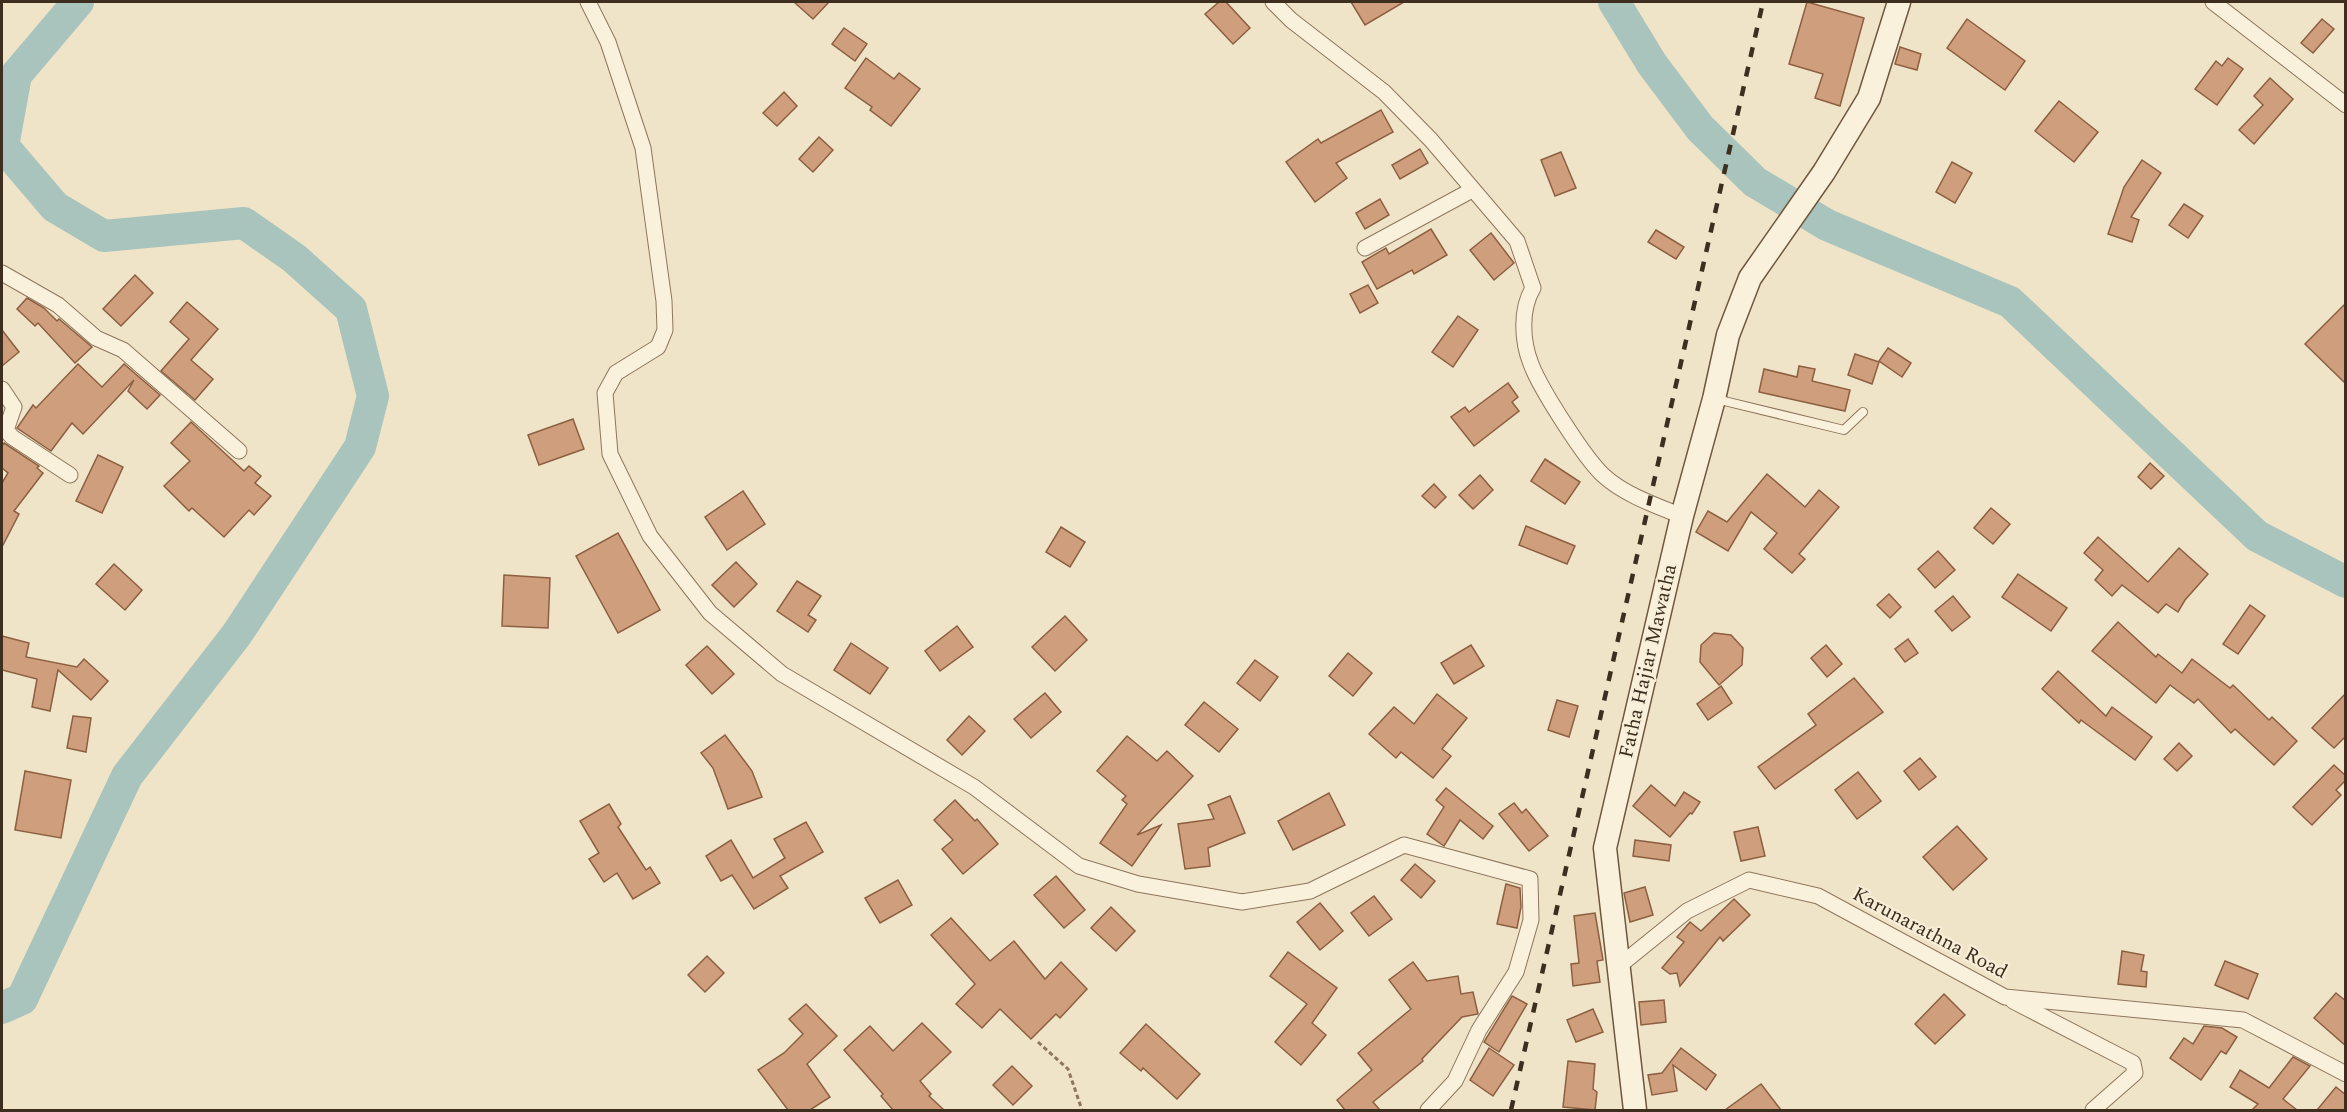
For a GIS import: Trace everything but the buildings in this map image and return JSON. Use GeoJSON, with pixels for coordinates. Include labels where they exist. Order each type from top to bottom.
{"type":"FeatureCollection","features":[{"type":"Feature","properties":{"kind":"street"},"geometry":{"type":"LineString","coordinates":[[588,2],[608,42],[643,148],[664,300],[665,330],[658,347],[616,373],[605,393],[610,454],[650,536],[710,613],[782,674],[974,787],[1078,866],[1137,884],[1242,902],[1310,891],[1404,846],[1530,879],[1531,920],[1516,972],[1479,1030],[1455,1081],[1428,1110]]}},
{"type":"Feature","properties":{"kind":"street"},"geometry":{"type":"LineString","coordinates":[[1273,2],[1291,20],[1384,92],[1431,140],[1518,241],[1533,288],[1526,299],[1523,327],[1531,364],[1565,424],[1604,477],[1649,504],[1682,516]]}},
{"type":"Feature","properties":{"kind":"street","name":"Fatha Hajiar Mawatha"},"geometry":{"type":"LineString","coordinates":[[1635,1110],[1605,848],[1682,516],[1714,399],[1728,335],[1750,278],[1824,172],[1869,98],[1899,2]]}},
{"type":"Feature","properties":{"kind":"street"},"geometry":{"type":"LineString","coordinates":[[2213,2],[2346,105]]}},
{"type":"Feature","properties":{"kind":"street"},"geometry":{"type":"LineString","coordinates":[[1365,248],[1472,190]]}},
{"type":"Feature","properties":{"kind":"street"},"geometry":{"type":"LineString","coordinates":[[2,273],[58,305],[96,338],[123,350],[239,452]]}},
{"type":"Feature","properties":{"kind":"street"},"geometry":{"type":"LineString","coordinates":[[2,389],[14,407],[6,430],[12,437],[70,475]]}},
{"type":"Feature","properties":{"kind":"street","name":"Karunarathna Road"},"geometry":{"type":"LineString","coordinates":[[1619,966],[1687,911],[1749,880],[1818,896],[2005,997],[2243,1020],[2346,1074]]}},
{"type":"Feature","properties":{"kind":"street"},"geometry":{"type":"LineString","coordinates":[[2005,997],[2133,1063],[2135,1073],[2093,1110]]}},
{"type":"Feature","properties":{"kind":"lane"},"geometry":{"type":"LineString","coordinates":[[1714,399],[1844,430],[1863,412]]}},
{"type":"Feature","properties":{"kind":"path"},"geometry":{"type":"LineString","coordinates":[[1038,1042],[1068,1069],[1082,1110]]}},
{"type":"Feature","properties":{"kind":"waterway"},"geometry":{"type":"LineString","coordinates":[[2,1008],[22,999],[127,776],[237,634],[360,447],[373,396],[351,309],[294,258],[244,223],[104,236],[55,207],[3,146],[16,75],[78,2]]}},
{"type":"Feature","properties":{"kind":"waterway"},"geometry":{"type":"LineString","coordinates":[[1614,2],[1652,64],[1700,128],[1755,182],[1827,225],[2010,302],[2257,536],[2346,582]]}},
{"type":"Feature","properties":{"kind":"railway"},"geometry":{"type":"LineString","coordinates":[[1511,1110],[1763,2]]}}]}
